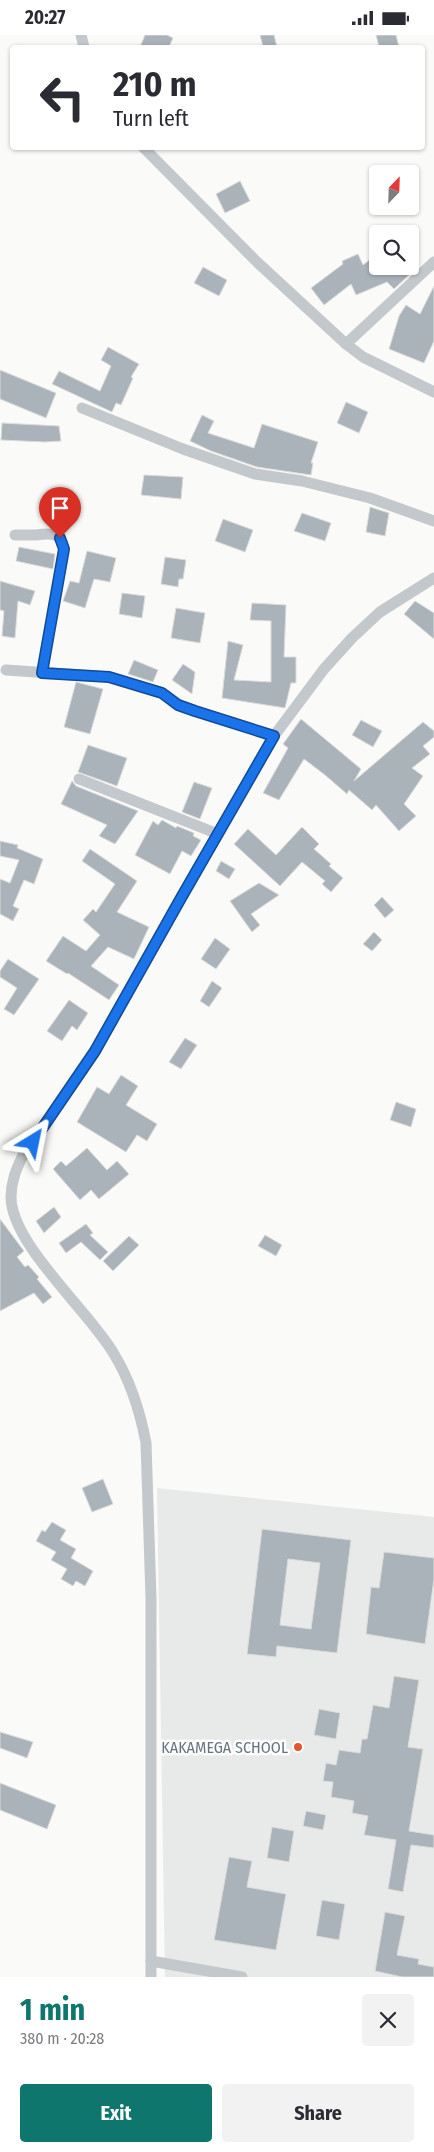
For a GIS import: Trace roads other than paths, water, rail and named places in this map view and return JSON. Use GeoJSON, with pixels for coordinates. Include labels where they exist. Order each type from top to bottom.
{"type":"FeatureCollection","features":[{"type":"Feature","properties":{"kind":"street"},"geometry":{"type":"LineString","coordinates":[[146,150],[257,262],[346,344],[363,357],[434,392]]}},
{"type":"Feature","properties":{"kind":"street"},"geometry":{"type":"LineString","coordinates":[[346,344],[434,262]]}},
{"type":"Feature","properties":{"kind":"street"},"geometry":{"type":"LineString","coordinates":[[82,408],[183,449],[255,474],[302,481],[370,498],[434,521]]}},
{"type":"Feature","properties":{"kind":"street"},"geometry":{"type":"LineString","coordinates":[[15,535],[52,533],[58,536],[63,543],[64,549],[42,673]]}},
{"type":"Feature","properties":{"kind":"street"},"geometry":{"type":"LineString","coordinates":[[151,1977],[151,1598],[146,1443],[142,1419],[132,1387],[114,1353],[88,1317],[52,1275],[18,1227],[11,1198],[14,1173],[22,1157],[95,1051],[274,736],[324,669],[352,638],[380,612],[434,578]]}},
{"type":"Feature","properties":{"kind":"street"},"geometry":{"type":"LineString","coordinates":[[6,670],[118,679],[162,693],[178,705],[274,736]]}},
{"type":"Feature","properties":{"kind":"street"},"geometry":{"type":"LineString","coordinates":[[79,779],[218,834]]}},
{"type":"Feature","properties":{"kind":"street"},"geometry":{"type":"LineString","coordinates":[[151,1961],[242,1977]]}},
{"type":"Feature","properties":{"kind":"place","name":"KAKAMEGA SCHOOL"},"geometry":{"type":"Point","coordinates":[298,1747]}}]}
